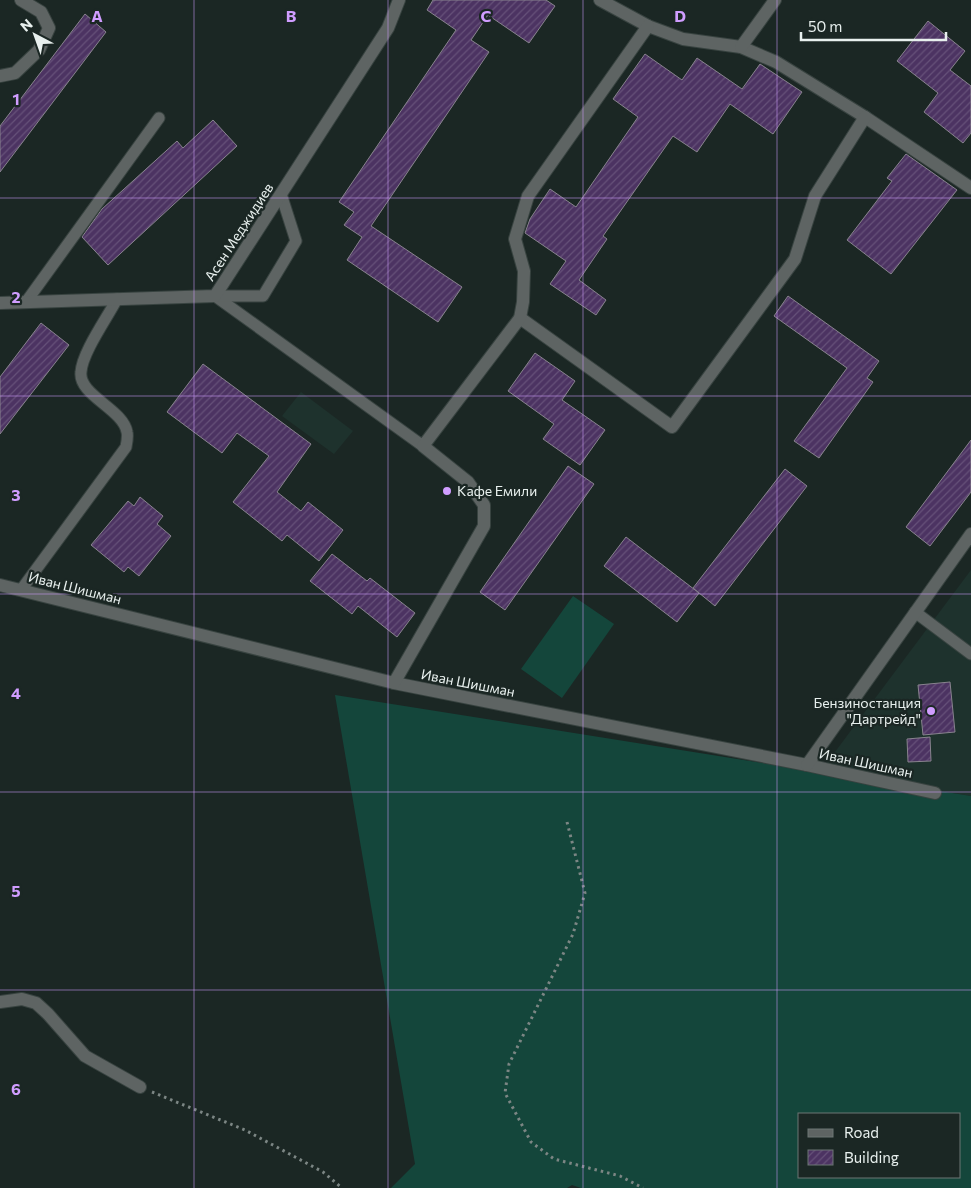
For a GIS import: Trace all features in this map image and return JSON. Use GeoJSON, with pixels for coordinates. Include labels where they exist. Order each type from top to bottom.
{"type":"FeatureCollection","features":[{"type":"Feature","properties":{"kind":"street"},"geometry":{"type":"LineString","coordinates":[[0,76],[15,73],[39,50],[49,28],[40,12],[21,0]]}},
{"type":"Feature","properties":{"kind":"street","name":"Асен Меджидиев"},"geometry":{"type":"LineString","coordinates":[[0,303],[215,296],[388,28],[399,0]]}},
{"type":"Feature","properties":{"kind":"street"},"geometry":{"type":"LineString","coordinates":[[600,0],[648,26],[683,39],[741,47],[776,62],[864,117],[971,188]]}},
{"type":"Feature","properties":{"kind":"street"},"geometry":{"type":"LineString","coordinates":[[741,47],[775,0]]}},
{"type":"Feature","properties":{"kind":"street"},"geometry":{"type":"LineString","coordinates":[[394,683],[484,526],[484,505],[468,482],[423,446],[520,318],[523,302],[524,271],[515,239],[528,196],[648,26]]}},
{"type":"Feature","properties":{"kind":"street"},"geometry":{"type":"LineString","coordinates":[[520,318],[672,427],[795,258],[815,196],[864,117]]}},
{"type":"Feature","properties":{"kind":"street"},"geometry":{"type":"LineString","coordinates":[[807,766],[971,534]]}},
{"type":"Feature","properties":{"kind":"street","name":"Иван Шишман"},"geometry":{"type":"LineString","coordinates":[[0,585],[394,683],[935,793]]}},
{"type":"Feature","properties":{"kind":"street"},"geometry":{"type":"LineString","coordinates":[[0,1002],[22,999],[36,1003],[85,1056],[140,1087]]}},
{"type":"Feature","properties":{"kind":"lane"},"geometry":{"type":"LineString","coordinates":[[26,302],[159,118]]}},
{"type":"Feature","properties":{"kind":"lane"},"geometry":{"type":"LineString","coordinates":[[215,296],[263,296],[296,241],[281,194]]}},
{"type":"Feature","properties":{"kind":"lane"},"geometry":{"type":"LineString","coordinates":[[215,296],[423,446]]}},
{"type":"Feature","properties":{"kind":"lane"},"geometry":{"type":"LineString","coordinates":[[21,590],[126,447],[127,432],[123,422],[86,388],[80,374],[86,356],[117,300]]}},
{"type":"Feature","properties":{"kind":"lane"},"geometry":{"type":"LineString","coordinates":[[915,612],[971,654]]}},
{"type":"Feature","properties":{"kind":"path"},"geometry":{"type":"LineString","coordinates":[[567,822],[585,893],[573,934],[509,1064],[505,1093],[531,1142],[554,1159],[620,1176],[643,1188]]}},
{"type":"Feature","properties":{"kind":"path"},"geometry":{"type":"LineString","coordinates":[[140,1087],[245,1130],[323,1172],[342,1188]]}},
{"type":"Feature","properties":{"kind":"shaded area"},"geometry":{"type":"Polygon","coordinates":[[[301,392],[353,431],[334,454],[282,416],[301,392]]]}},
{"type":"Feature","properties":{"kind":"shaded area"},"geometry":{"type":"Polygon","coordinates":[[[971,570],[971,796],[820,772],[971,570]]]}},
{"type":"Feature","properties":{"kind":"green space"},"geometry":{"type":"Polygon","coordinates":[[[573,596],[614,624],[562,698],[521,669],[573,596]]]}},
{"type":"Feature","properties":{"kind":"green space"},"geometry":{"type":"Polygon","coordinates":[[[335,695],[971,796],[971,1188],[581,1188],[572,1185],[567,1188],[391,1188],[415,1164],[335,695]]]}},
{"type":"Feature","properties":{"kind":"building"},"geometry":{"type":"Polygon","coordinates":[[[433,0],[546,0],[555,6],[529,43],[488,15],[471,40],[489,52],[371,226],[462,287],[438,322],[347,260],[362,237],[344,225],[354,212],[339,202],[456,30],[427,10],[433,0]]]}},
{"type":"Feature","properties":{"kind":"building"},"geometry":{"type":"Polygon","coordinates":[[[85,14],[106,32],[0,172],[0,126],[85,14]]]}},
{"type":"Feature","properties":{"kind":"building"},"geometry":{"type":"Polygon","coordinates":[[[928,21],[965,51],[950,70],[971,86],[971,133],[963,143],[924,112],[938,93],[897,61],[928,21]]]}},
{"type":"Feature","properties":{"kind":"building"},"geometry":{"type":"Polygon","coordinates":[[[645,54],[682,80],[697,58],[742,89],[760,64],[802,92],[773,134],[730,104],[697,152],[673,136],[603,236],[607,239],[579,280],[606,300],[596,315],[550,284],[566,261],[525,233],[530,219],[550,189],[576,207],[638,117],[613,99],[645,54]]]}},
{"type":"Feature","properties":{"kind":"building"},"geometry":{"type":"Polygon","coordinates":[[[213,120],[237,146],[108,265],[82,237],[102,209],[177,141],[183,148],[213,120]]]}},
{"type":"Feature","properties":{"kind":"building"},"geometry":{"type":"Polygon","coordinates":[[[906,154],[957,190],[891,274],[847,240],[892,181],[887,178],[906,154]]]}},
{"type":"Feature","properties":{"kind":"building"},"geometry":{"type":"Polygon","coordinates":[[[788,296],[879,361],[867,378],[873,382],[819,458],[794,441],[847,368],[774,316],[788,296]]]}},
{"type":"Feature","properties":{"kind":"building"},"geometry":{"type":"Polygon","coordinates":[[[41,323],[69,345],[0,434],[0,377],[41,323]]]}},
{"type":"Feature","properties":{"kind":"building"},"geometry":{"type":"Polygon","coordinates":[[[535,353],[575,381],[562,400],[605,430],[580,465],[543,439],[554,424],[508,391],[535,353]]]}},
{"type":"Feature","properties":{"kind":"building"},"geometry":{"type":"Polygon","coordinates":[[[203,364],[311,444],[277,492],[301,511],[308,502],[343,530],[319,561],[287,535],[282,541],[233,502],[269,456],[237,433],[222,453],[167,412],[203,364]]]}},
{"type":"Feature","properties":{"kind":"building"},"geometry":{"type":"Polygon","coordinates":[[[971,440],[971,492],[930,546],[906,527],[971,440]]]}},
{"type":"Feature","properties":{"kind":"building"},"geometry":{"type":"Polygon","coordinates":[[[568,466],[594,484],[505,610],[480,592],[568,466]]]}},
{"type":"Feature","properties":{"kind":"building"},"geometry":{"type":"Polygon","coordinates":[[[785,469],[807,486],[715,606],[693,588],[785,469]]]}},
{"type":"Feature","properties":{"kind":"building"},"geometry":{"type":"Polygon","coordinates":[[[140,497],[163,516],[157,524],[171,536],[139,576],[128,567],[124,572],[91,545],[128,501],[134,506],[140,497]]]}},
{"type":"Feature","properties":{"kind":"building"},"geometry":{"type":"Polygon","coordinates":[[[626,537],[699,593],[677,622],[604,566],[626,537]]]}},
{"type":"Feature","properties":{"kind":"building"},"geometry":{"type":"Polygon","coordinates":[[[332,554],[367,581],[370,578],[415,613],[397,637],[358,606],[352,614],[310,581],[332,554]]]}},
{"type":"Feature","properties":{"kind":"building"},"geometry":{"type":"Polygon","coordinates":[[[950,682],[955,732],[923,735],[918,685],[950,682]]]}},
{"type":"Feature","properties":{"kind":"building"},"geometry":{"type":"Polygon","coordinates":[[[930,737],[931,761],[908,762],[907,739],[930,737]]]}},
{"type":"Feature","properties":{"kind":"place","name":"Кафе Емили"},"geometry":{"type":"Point","coordinates":[447,491]}},
{"type":"Feature","properties":{"kind":"place","name":"Бензиностанция \"Дартрейд\""},"geometry":{"type":"Point","coordinates":[931,711]}}]}
